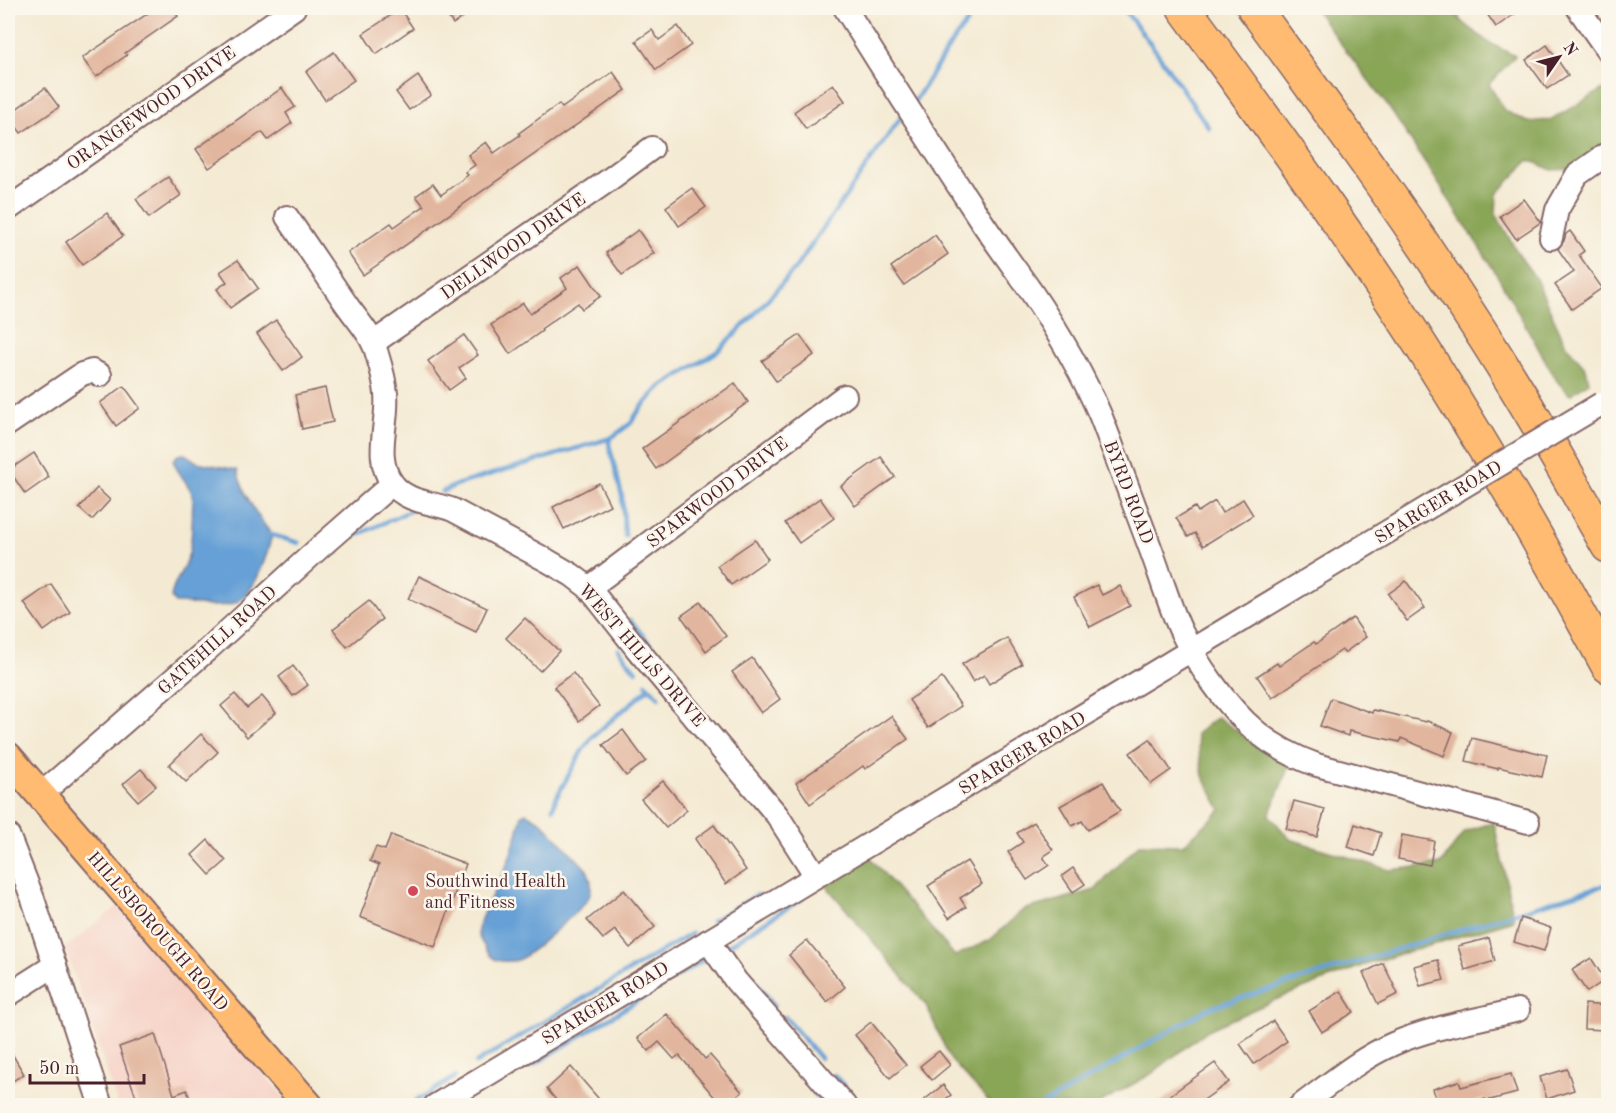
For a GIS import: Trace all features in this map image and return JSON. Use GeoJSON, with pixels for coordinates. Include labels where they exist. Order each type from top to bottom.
{"type":"FeatureCollection","features":[{"type":"Feature","properties":{"kind":"highway"},"geometry":{"type":"LineString","coordinates":[[1184,8],[1373,273],[1430,359],[1523,513],[1608,666]]}},
{"type":"Feature","properties":{"kind":"highway"},"geometry":{"type":"LineString","coordinates":[[1254,8],[1369,166],[1468,312],[1540,428],[1608,546]]}},
{"type":"Feature","properties":{"kind":"main road","name":"HILLSBOROUGH ROAD"},"geometry":{"type":"LineString","coordinates":[[8,758],[309,1106]]}},
{"type":"Feature","properties":{"kind":"street","name":"ORANGEWOOD DRIVE"},"geometry":{"type":"LineString","coordinates":[[8,209],[294,8]]}},
{"type":"Feature","properties":{"kind":"street","name":"BYRD ROAD"},"geometry":{"type":"LineString","coordinates":[[844,8],[980,220],[1030,290],[1071,356],[1101,417],[1181,630],[1203,670],[1233,710],[1248,726],[1278,748],[1300,759],[1528,822]]}},
{"type":"Feature","properties":{"kind":"street"},"geometry":{"type":"LineString","coordinates":[[1578,8],[1608,51]]}},
{"type":"Feature","properties":{"kind":"street","name":"DELLWOOD DRIVE"},"geometry":{"type":"LineString","coordinates":[[373,343],[652,148]]}},
{"type":"Feature","properties":{"kind":"street"},"geometry":{"type":"LineString","coordinates":[[1551,238],[1557,210],[1576,175],[1604,162]]}},
{"type":"Feature","properties":{"kind":"street"},"geometry":{"type":"LineString","coordinates":[[287,217],[373,343],[377,353],[386,395],[382,446],[384,467],[392,484]]}},
{"type":"Feature","properties":{"kind":"street"},"geometry":{"type":"LineString","coordinates":[[8,424],[82,374],[92,371],[100,375]]}},
{"type":"Feature","properties":{"kind":"street","name":"SPARWOOD DRIVE"},"geometry":{"type":"LineString","coordinates":[[589,588],[845,396]]}},
{"type":"Feature","properties":{"kind":"street","name":"SPARGER ROAD"},"geometry":{"type":"LineString","coordinates":[[435,1106],[1605,402]]}},
{"type":"Feature","properties":{"kind":"street","name":"WEST HILLS DRIVE"},"geometry":{"type":"LineString","coordinates":[[392,484],[420,502],[453,510],[548,561],[589,588],[777,815],[816,876]]}},
{"type":"Feature","properties":{"kind":"street","name":"GATEHILL ROAD"},"geometry":{"type":"LineString","coordinates":[[40,795],[207,650],[392,484]]}},
{"type":"Feature","properties":{"kind":"street"},"geometry":{"type":"LineString","coordinates":[[8,835],[33,899],[101,1106]]}},
{"type":"Feature","properties":{"kind":"street"},"geometry":{"type":"LineString","coordinates":[[708,941],[736,981],[845,1106]]}},
{"type":"Feature","properties":{"kind":"street"},"geometry":{"type":"LineString","coordinates":[[8,995],[55,965]]}},
{"type":"Feature","properties":{"kind":"street"},"geometry":{"type":"LineString","coordinates":[[1300,1106],[1363,1061],[1395,1043],[1438,1029],[1518,1010]]}},
{"type":"Feature","properties":{"kind":"shaded area"},"geometry":{"type":"Polygon","coordinates":[[[118,906],[291,1105],[118,1105],[65,948],[118,906]]]}},
{"type":"Feature","properties":{"kind":"green space"},"geometry":{"type":"Polygon","coordinates":[[[1314,8],[1459,8],[1459,19],[1488,42],[1515,56],[1489,84],[1504,110],[1527,122],[1551,120],[1603,89],[1608,92],[1608,140],[1570,169],[1552,170],[1529,160],[1497,194],[1496,214],[1519,255],[1536,279],[1566,345],[1586,368],[1589,382],[1570,395],[1557,381],[1494,270],[1426,164],[1390,109],[1314,8]]]}},
{"type":"Feature","properties":{"kind":"green space"},"geometry":{"type":"Polygon","coordinates":[[[1217,717],[1289,766],[1269,815],[1290,839],[1390,870],[1441,864],[1464,832],[1494,822],[1514,920],[1364,965],[1275,1000],[1208,1030],[1151,1074],[1096,1105],[992,1105],[950,1059],[926,1005],[823,882],[867,854],[955,956],[990,940],[1023,910],[1095,890],[1139,844],[1183,845],[1221,810],[1203,776],[1196,734],[1217,717]]]}},
{"type":"Feature","properties":{"kind":"water"},"geometry":{"type":"Polygon","coordinates":[[[185,454],[197,462],[237,470],[251,504],[272,535],[264,562],[255,581],[244,597],[237,602],[213,606],[175,603],[171,597],[187,559],[191,539],[193,496],[173,460],[178,455],[185,454]]]}},
{"type":"Feature","properties":{"kind":"water"},"geometry":{"type":"Polygon","coordinates":[[[526,813],[542,822],[587,870],[591,890],[589,897],[578,910],[533,950],[518,960],[500,961],[488,954],[478,934],[479,924],[508,861],[522,815],[526,813]]]}},
{"type":"Feature","properties":{"kind":"building"},"geometry":{"type":"Polygon","coordinates":[[[156,8],[172,8],[178,16],[125,53],[127,55],[96,77],[82,58],[156,8]]]}},
{"type":"Feature","properties":{"kind":"building"},"geometry":{"type":"Polygon","coordinates":[[[442,8],[477,8],[453,24],[442,8]]]}},
{"type":"Feature","properties":{"kind":"building"},"geometry":{"type":"Polygon","coordinates":[[[1483,8],[1523,8],[1496,27],[1483,8]]]}},
{"type":"Feature","properties":{"kind":"building"},"geometry":{"type":"Polygon","coordinates":[[[400,9],[413,28],[376,54],[363,34],[400,9]]]}},
{"type":"Feature","properties":{"kind":"building"},"geometry":{"type":"Polygon","coordinates":[[[678,26],[691,45],[656,70],[636,41],[652,30],[659,40],[678,26]]]}},
{"type":"Feature","properties":{"kind":"building"},"geometry":{"type":"Polygon","coordinates":[[[1547,45],[1568,75],[1547,89],[1526,60],[1547,45]]]}},
{"type":"Feature","properties":{"kind":"building"},"geometry":{"type":"Polygon","coordinates":[[[334,52],[354,80],[325,100],[306,72],[334,52]]]}},
{"type":"Feature","properties":{"kind":"building"},"geometry":{"type":"Polygon","coordinates":[[[613,72],[626,90],[363,275],[348,253],[391,223],[394,227],[424,206],[416,196],[433,184],[441,195],[468,175],[465,172],[475,165],[468,155],[486,142],[494,153],[559,104],[562,108],[613,72]]]}},
{"type":"Feature","properties":{"kind":"building"},"geometry":{"type":"Polygon","coordinates":[[[418,76],[431,95],[409,110],[396,92],[418,76]]]}},
{"type":"Feature","properties":{"kind":"building"},"geometry":{"type":"Polygon","coordinates":[[[833,84],[845,101],[806,129],[794,112],[833,84]]]}},
{"type":"Feature","properties":{"kind":"building"},"geometry":{"type":"Polygon","coordinates":[[[45,88],[59,107],[21,133],[8,115],[45,88]]]}},
{"type":"Feature","properties":{"kind":"building"},"geometry":{"type":"Polygon","coordinates":[[[282,88],[295,107],[286,113],[292,123],[268,140],[262,132],[209,168],[196,149],[282,88]]]}},
{"type":"Feature","properties":{"kind":"building"},"geometry":{"type":"Polygon","coordinates":[[[168,177],[181,195],[149,218],[136,199],[168,177]]]}},
{"type":"Feature","properties":{"kind":"building"},"geometry":{"type":"Polygon","coordinates":[[[692,188],[706,207],[679,226],[666,207],[692,188]]]}},
{"type":"Feature","properties":{"kind":"building"},"geometry":{"type":"Polygon","coordinates":[[[1524,199],[1541,222],[1516,239],[1500,216],[1524,199]]]}},
{"type":"Feature","properties":{"kind":"building"},"geometry":{"type":"Polygon","coordinates":[[[107,213],[123,236],[82,265],[66,242],[107,213]]]}},
{"type":"Feature","properties":{"kind":"building"},"geometry":{"type":"Polygon","coordinates":[[[638,230],[654,253],[622,275],[606,253],[638,230]]]}},
{"type":"Feature","properties":{"kind":"building"},"geometry":{"type":"Polygon","coordinates":[[[1570,231],[1584,251],[1579,255],[1602,288],[1572,309],[1555,285],[1574,272],[1558,249],[1570,231]]]}},
{"type":"Feature","properties":{"kind":"building"},"geometry":{"type":"Polygon","coordinates":[[[935,235],[948,254],[904,285],[891,267],[935,235]]]}},
{"type":"Feature","properties":{"kind":"building"},"geometry":{"type":"Polygon","coordinates":[[[238,260],[258,288],[230,308],[217,289],[227,282],[220,272],[238,260]]]}},
{"type":"Feature","properties":{"kind":"building"},"geometry":{"type":"Polygon","coordinates":[[[580,265],[601,296],[582,309],[578,303],[510,354],[491,325],[523,303],[530,314],[567,288],[561,278],[580,265]]]}},
{"type":"Feature","properties":{"kind":"building"},"geometry":{"type":"Polygon","coordinates":[[[276,320],[302,357],[283,371],[257,334],[276,320]]]}},
{"type":"Feature","properties":{"kind":"building"},"geometry":{"type":"Polygon","coordinates":[[[464,335],[478,355],[459,368],[466,378],[449,390],[428,361],[464,335]]]}},
{"type":"Feature","properties":{"kind":"building"},"geometry":{"type":"Polygon","coordinates":[[[800,335],[814,355],[776,381],[762,361],[800,335]]]}},
{"type":"Feature","properties":{"kind":"building"},"geometry":{"type":"Polygon","coordinates":[[[735,383],[748,402],[656,469],[642,449],[735,383]]]}},
{"type":"Feature","properties":{"kind":"building"},"geometry":{"type":"Polygon","coordinates":[[[124,386],[140,408],[116,426],[100,403],[124,386]]]}},
{"type":"Feature","properties":{"kind":"building"},"geometry":{"type":"Polygon","coordinates":[[[325,388],[333,422],[302,429],[295,395],[325,388]]]}},
{"type":"Feature","properties":{"kind":"building"},"geometry":{"type":"Polygon","coordinates":[[[34,453],[49,477],[25,494],[9,470],[34,453]]]}},
{"type":"Feature","properties":{"kind":"building"},"geometry":{"type":"Polygon","coordinates":[[[881,457],[895,477],[855,506],[841,486],[881,457]]]}},
{"type":"Feature","properties":{"kind":"building"},"geometry":{"type":"Polygon","coordinates":[[[599,483],[610,505],[564,529],[553,507],[599,483]]]}},
{"type":"Feature","properties":{"kind":"building"},"geometry":{"type":"Polygon","coordinates":[[[97,488],[110,500],[92,520],[79,508],[97,488]]]}},
{"type":"Feature","properties":{"kind":"building"},"geometry":{"type":"Polygon","coordinates":[[[820,498],[834,518],[799,543],[785,523],[820,498]]]}},
{"type":"Feature","properties":{"kind":"building"},"geometry":{"type":"Polygon","coordinates":[[[1243,499],[1253,515],[1203,546],[1195,533],[1188,537],[1176,518],[1195,507],[1198,512],[1215,501],[1222,513],[1243,499]]]}},
{"type":"Feature","properties":{"kind":"building"},"geometry":{"type":"Polygon","coordinates":[[[755,540],[768,559],[731,585],[717,566],[755,540]]]}},
{"type":"Feature","properties":{"kind":"building"},"geometry":{"type":"Polygon","coordinates":[[[419,576],[487,608],[476,632],[408,599],[419,576]]]}},
{"type":"Feature","properties":{"kind":"building"},"geometry":{"type":"Polygon","coordinates":[[[1406,581],[1425,608],[1407,621],[1388,594],[1406,581]]]}},
{"type":"Feature","properties":{"kind":"building"},"geometry":{"type":"Polygon","coordinates":[[[51,584],[70,612],[44,631],[24,603],[51,584]]]}},
{"type":"Feature","properties":{"kind":"building"},"geometry":{"type":"Polygon","coordinates":[[[1097,585],[1102,595],[1120,586],[1130,606],[1090,627],[1074,597],[1097,585]]]}},
{"type":"Feature","properties":{"kind":"building"},"geometry":{"type":"Polygon","coordinates":[[[369,601],[382,619],[347,647],[333,629],[369,601]]]}},
{"type":"Feature","properties":{"kind":"building"},"geometry":{"type":"Polygon","coordinates":[[[701,602],[726,636],[706,651],[681,616],[701,602]]]}},
{"type":"Feature","properties":{"kind":"building"},"geometry":{"type":"Polygon","coordinates":[[[525,618],[559,651],[540,671],[506,638],[525,618]]]}},
{"type":"Feature","properties":{"kind":"building"},"geometry":{"type":"Polygon","coordinates":[[[1353,618],[1366,637],[1344,653],[1342,650],[1272,698],[1257,676],[1277,663],[1279,666],[1314,642],[1316,644],[1353,618]]]}},
{"type":"Feature","properties":{"kind":"building"},"geometry":{"type":"Polygon","coordinates":[[[1007,638],[1022,664],[989,684],[984,675],[973,682],[962,664],[1007,638]]]}},
{"type":"Feature","properties":{"kind":"building"},"geometry":{"type":"Polygon","coordinates":[[[752,658],[780,699],[761,713],[732,672],[752,658]]]}},
{"type":"Feature","properties":{"kind":"building"},"geometry":{"type":"Polygon","coordinates":[[[293,666],[308,685],[293,696],[279,677],[293,666]]]}},
{"type":"Feature","properties":{"kind":"building"},"geometry":{"type":"Polygon","coordinates":[[[573,673],[599,706],[579,721],[554,687],[573,673]]]}},
{"type":"Feature","properties":{"kind":"building"},"geometry":{"type":"Polygon","coordinates":[[[942,678],[961,706],[928,728],[909,700],[942,678]]]}},
{"type":"Feature","properties":{"kind":"building"},"geometry":{"type":"Polygon","coordinates":[[[235,694],[247,708],[262,696],[276,713],[247,737],[221,706],[235,694]]]}},
{"type":"Feature","properties":{"kind":"building"},"geometry":{"type":"Polygon","coordinates":[[[1331,698],[1372,713],[1373,710],[1427,721],[1453,732],[1444,756],[1401,738],[1400,742],[1349,731],[1348,736],[1320,726],[1331,698]]]}},
{"type":"Feature","properties":{"kind":"building"},"geometry":{"type":"Polygon","coordinates":[[[891,716],[908,739],[865,769],[863,766],[810,804],[796,783],[891,716]]]}},
{"type":"Feature","properties":{"kind":"building"},"geometry":{"type":"Polygon","coordinates":[[[623,730],[646,761],[626,776],[603,745],[623,730]]]}},
{"type":"Feature","properties":{"kind":"building"},"geometry":{"type":"Polygon","coordinates":[[[201,734],[218,752],[186,782],[169,765],[201,734]]]}},
{"type":"Feature","properties":{"kind":"building"},"geometry":{"type":"Polygon","coordinates":[[[1472,738],[1547,755],[1542,777],[1466,761],[1472,738]]]}},
{"type":"Feature","properties":{"kind":"building"},"geometry":{"type":"Polygon","coordinates":[[[1150,739],[1171,770],[1151,784],[1130,753],[1150,739]]]}},
{"type":"Feature","properties":{"kind":"building"},"geometry":{"type":"Polygon","coordinates":[[[141,769],[156,786],[138,801],[123,784],[141,769]]]}},
{"type":"Feature","properties":{"kind":"building"},"geometry":{"type":"Polygon","coordinates":[[[663,781],[687,810],[666,828],[641,799],[663,781]]]}},
{"type":"Feature","properties":{"kind":"building"},"geometry":{"type":"Polygon","coordinates":[[[1103,782],[1120,811],[1088,830],[1082,821],[1072,826],[1060,806],[1103,782]]]}},
{"type":"Feature","properties":{"kind":"building"},"geometry":{"type":"Polygon","coordinates":[[[1294,801],[1325,809],[1317,837],[1286,829],[1294,801]]]}},
{"type":"Feature","properties":{"kind":"building"},"geometry":{"type":"Polygon","coordinates":[[[1034,822],[1053,850],[1043,857],[1049,865],[1027,880],[1008,852],[1023,842],[1017,833],[1034,822]]]}},
{"type":"Feature","properties":{"kind":"building"},"geometry":{"type":"Polygon","coordinates":[[[1355,824],[1381,833],[1374,856],[1348,847],[1355,824]]]}},
{"type":"Feature","properties":{"kind":"building"},"geometry":{"type":"Polygon","coordinates":[[[714,825],[746,870],[726,884],[695,839],[714,825]]]}},
{"type":"Feature","properties":{"kind":"building","name":"Southwind Health and Fitness"},"geometry":{"type":"Polygon","coordinates":[[[391,835],[466,864],[435,947],[360,917],[379,865],[370,861],[376,847],[385,850],[391,835]]]}},
{"type":"Feature","properties":{"kind":"building"},"geometry":{"type":"Polygon","coordinates":[[[1402,835],[1434,841],[1430,865],[1398,859],[1402,835]]]}},
{"type":"Feature","properties":{"kind":"building"},"geometry":{"type":"Polygon","coordinates":[[[208,840],[226,861],[210,875],[192,855],[208,840]]]}},
{"type":"Feature","properties":{"kind":"building"},"geometry":{"type":"Polygon","coordinates":[[[967,861],[982,884],[960,898],[966,907],[949,918],[928,886],[967,861]]]}},
{"type":"Feature","properties":{"kind":"building"},"geometry":{"type":"Polygon","coordinates":[[[1073,868],[1085,884],[1073,892],[1062,876],[1073,868]]]}},
{"type":"Feature","properties":{"kind":"building"},"geometry":{"type":"Polygon","coordinates":[[[624,890],[655,927],[630,948],[615,930],[603,939],[587,920],[624,890]]]}},
{"type":"Feature","properties":{"kind":"building"},"geometry":{"type":"Polygon","coordinates":[[[1521,918],[1551,928],[1544,951],[1514,942],[1521,918]]]}},
{"type":"Feature","properties":{"kind":"building"},"geometry":{"type":"Polygon","coordinates":[[[1489,938],[1495,961],[1465,970],[1458,946],[1489,938]]]}},
{"type":"Feature","properties":{"kind":"building"},"geometry":{"type":"Polygon","coordinates":[[[807,940],[845,987],[827,1002],[789,955],[807,940]]]}},
{"type":"Feature","properties":{"kind":"building"},"geometry":{"type":"Polygon","coordinates":[[[1591,958],[1605,980],[1587,992],[1572,970],[1591,958]]]}},
{"type":"Feature","properties":{"kind":"building"},"geometry":{"type":"Polygon","coordinates":[[[1438,960],[1444,980],[1420,986],[1414,966],[1438,960]]]}},
{"type":"Feature","properties":{"kind":"building"},"geometry":{"type":"Polygon","coordinates":[[[1383,963],[1398,994],[1378,1004],[1363,973],[1383,963]]]}},
{"type":"Feature","properties":{"kind":"building"},"geometry":{"type":"Polygon","coordinates":[[[1341,991],[1354,1012],[1322,1032],[1309,1011],[1341,991]]]}},
{"type":"Feature","properties":{"kind":"building"},"geometry":{"type":"Polygon","coordinates":[[[1585,1004],[1606,1006],[1605,1030],[1584,1029],[1585,1004]]]}},
{"type":"Feature","properties":{"kind":"building"},"geometry":{"type":"Polygon","coordinates":[[[667,1014],[705,1059],[710,1055],[742,1092],[727,1106],[722,1106],[679,1055],[674,1059],[659,1042],[649,1051],[638,1038],[667,1014]]]}},
{"type":"Feature","properties":{"kind":"building"},"geometry":{"type":"Polygon","coordinates":[[[1273,1021],[1287,1041],[1254,1064],[1240,1044],[1273,1021]]]}},
{"type":"Feature","properties":{"kind":"building"},"geometry":{"type":"Polygon","coordinates":[[[871,1022],[906,1065],[890,1078],[855,1035],[871,1022]]]}},
{"type":"Feature","properties":{"kind":"building"},"geometry":{"type":"Polygon","coordinates":[[[155,1034],[174,1095],[187,1090],[192,1106],[139,1106],[119,1047],[155,1034]]]}},
{"type":"Feature","properties":{"kind":"building"},"geometry":{"type":"Polygon","coordinates":[[[8,1047],[24,1074],[8,1084],[8,1047]]]}},
{"type":"Feature","properties":{"kind":"building"},"geometry":{"type":"Polygon","coordinates":[[[939,1051],[950,1065],[932,1080],[920,1066],[939,1051]]]}},
{"type":"Feature","properties":{"kind":"building"},"geometry":{"type":"Polygon","coordinates":[[[1215,1063],[1229,1082],[1195,1106],[1155,1106],[1215,1063]]]}},
{"type":"Feature","properties":{"kind":"building"},"geometry":{"type":"Polygon","coordinates":[[[571,1067],[605,1106],[561,1106],[547,1089],[571,1067]]]}},
{"type":"Feature","properties":{"kind":"building"},"geometry":{"type":"Polygon","coordinates":[[[1567,1069],[1574,1090],[1547,1099],[1540,1077],[1567,1069]]]}},
{"type":"Feature","properties":{"kind":"building"},"geometry":{"type":"Polygon","coordinates":[[[1511,1074],[1517,1093],[1486,1101],[1485,1099],[1465,1106],[1438,1106],[1433,1089],[1459,1081],[1461,1087],[1511,1074]]]}},
{"type":"Feature","properties":{"kind":"building"},"geometry":{"type":"Polygon","coordinates":[[[943,1085],[951,1095],[943,1101],[946,1106],[917,1106],[943,1085]]]}},
{"type":"Feature","properties":{"kind":"waterway"},"geometry":{"type":"LineString","coordinates":[[913,104],[950,45],[978,8]]}},
{"type":"Feature","properties":{"kind":"waterway"},"geometry":{"type":"LineString","coordinates":[[1123,8],[1209,128]]}},
{"type":"Feature","properties":{"kind":"waterway"},"geometry":{"type":"LineString","coordinates":[[442,492],[456,485],[611,438],[630,424],[659,388],[718,351],[794,270],[901,117]]}},
{"type":"Feature","properties":{"kind":"waterway"},"geometry":{"type":"LineString","coordinates":[[610,438],[609,444],[622,496],[625,536]]}},
{"type":"Feature","properties":{"kind":"waterway"},"geometry":{"type":"LineString","coordinates":[[355,536],[412,510]]}},
{"type":"Feature","properties":{"kind":"waterway"},"geometry":{"type":"LineString","coordinates":[[272,535],[299,543]]}},
{"type":"Feature","properties":{"kind":"waterway"},"geometry":{"type":"LineString","coordinates":[[332,553],[338,552]]}},
{"type":"Feature","properties":{"kind":"waterway"},"geometry":{"type":"LineString","coordinates":[[630,620],[666,663]]}},
{"type":"Feature","properties":{"kind":"waterway"},"geometry":{"type":"LineString","coordinates":[[618,649],[636,671]]}},
{"type":"Feature","properties":{"kind":"waterway"},"geometry":{"type":"LineString","coordinates":[[646,684],[659,697]]}},
{"type":"Feature","properties":{"kind":"waterway"},"geometry":{"type":"LineString","coordinates":[[553,808],[556,798],[582,751],[593,736],[649,688]]}},
{"type":"Feature","properties":{"kind":"waterway"},"geometry":{"type":"LineString","coordinates":[[1041,1106],[1209,1008],[1608,884]]}},
{"type":"Feature","properties":{"kind":"waterway"},"geometry":{"type":"LineString","coordinates":[[712,921],[758,895]]}},
{"type":"Feature","properties":{"kind":"waterway"},"geometry":{"type":"LineString","coordinates":[[774,1005],[731,952],[729,945],[801,899]]}},
{"type":"Feature","properties":{"kind":"waterway"},"geometry":{"type":"LineString","coordinates":[[476,1063],[692,933]]}},
{"type":"Feature","properties":{"kind":"waterway"},"geometry":{"type":"LineString","coordinates":[[533,1065],[705,959]]}},
{"type":"Feature","properties":{"kind":"waterway"},"geometry":{"type":"LineString","coordinates":[[785,1017],[820,1058]]}},
{"type":"Feature","properties":{"kind":"waterway"},"geometry":{"type":"LineString","coordinates":[[834,1075],[862,1106]]}},
{"type":"Feature","properties":{"kind":"waterway"},"geometry":{"type":"LineString","coordinates":[[408,1106],[455,1077]]}},
{"type":"Feature","properties":{"kind":"waterway"},"geometry":{"type":"LineString","coordinates":[[814,1093],[825,1106]]}},
{"type":"Feature","properties":{"kind":"place","name":"Southwind Health and Fitness"},"geometry":{"type":"Point","coordinates":[413,891]}}]}
